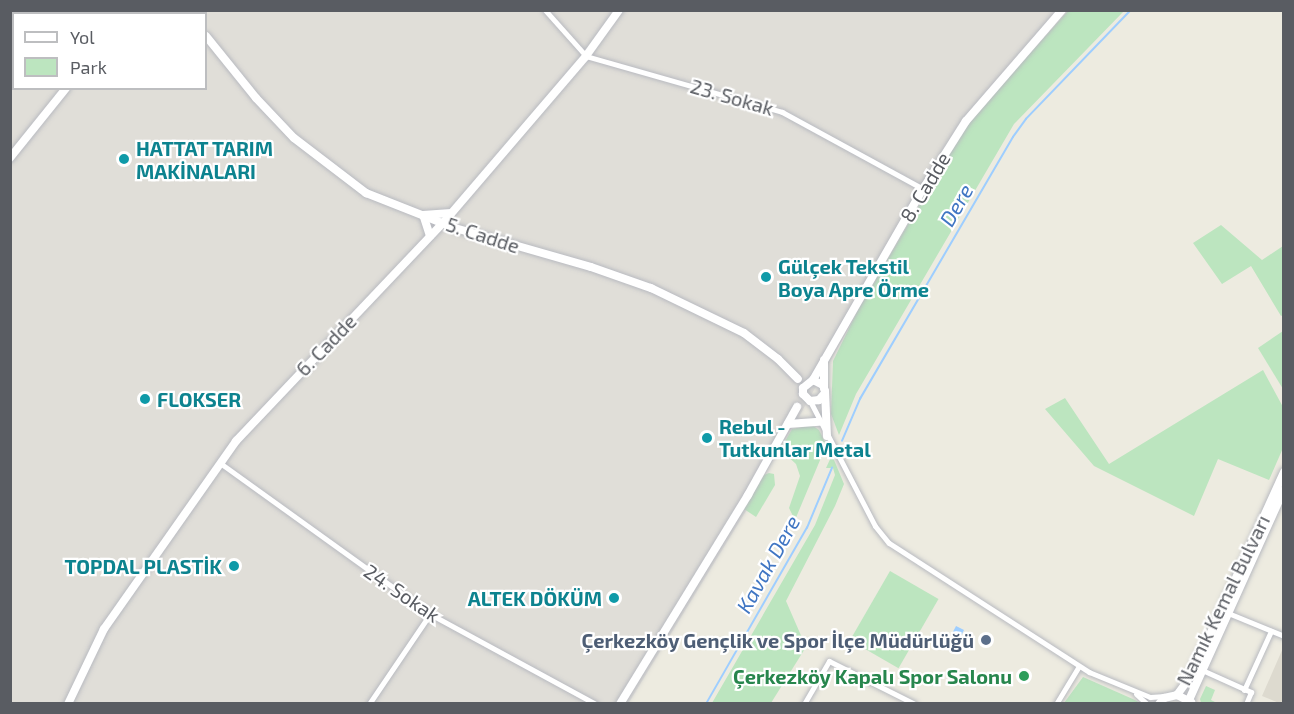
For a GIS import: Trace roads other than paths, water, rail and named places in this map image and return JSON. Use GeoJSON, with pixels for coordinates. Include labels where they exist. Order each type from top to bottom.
{"type":"FeatureCollection","features":[{"type":"Feature","properties":{"kind":"street"},"geometry":{"type":"LineString","coordinates":[[545,10],[586,56]]}},
{"type":"Feature","properties":{"kind":"street","name":"6. Cadde"},"geometry":{"type":"LineString","coordinates":[[68,704],[104,629],[220,463],[264,410],[443,223],[586,56],[619,10]]}},
{"type":"Feature","properties":{"kind":"street","name":"8. Cadde"},"geometry":{"type":"LineString","coordinates":[[809,381],[824,360],[923,189],[966,121],[1062,10]]}},
{"type":"Feature","properties":{"kind":"street","name":"5. Cadde"},"geometry":{"type":"LineString","coordinates":[[207,37],[273,118],[323,163],[378,200],[459,230],[591,267],[651,288],[744,333],[778,359],[798,380]]}},
{"type":"Feature","properties":{"kind":"street","name":"23. Sokak"},"geometry":{"type":"LineString","coordinates":[[586,56],[782,112],[923,189]]}},
{"type":"Feature","properties":{"kind":"street"},"geometry":{"type":"LineString","coordinates":[[10,158],[64,90]]}},
{"type":"Feature","properties":{"kind":"street"},"geometry":{"type":"LineString","coordinates":[[430,236],[423,215],[453,211],[459,230]]}},
{"type":"Feature","properties":{"kind":"street"},"geometry":{"type":"LineString","coordinates":[[824,360],[827,436]]}},
{"type":"Feature","properties":{"kind":"street"},"geometry":{"type":"LineString","coordinates":[[797,407],[810,401],[819,400],[824,391],[821,382],[798,380],[802,393],[810,401],[875,526],[889,543],[1079,666],[1150,697],[1173,695],[1190,702]]}},
{"type":"Feature","properties":{"kind":"street"},"geometry":{"type":"LineString","coordinates":[[620,704],[748,495],[809,381]]}},
{"type":"Feature","properties":{"kind":"street"},"geometry":{"type":"LineString","coordinates":[[788,424],[819,422]]}},
{"type":"Feature","properties":{"kind":"street","name":"24. Sokak"},"geometry":{"type":"LineString","coordinates":[[220,463],[430,615],[596,704]]}},
{"type":"Feature","properties":{"kind":"street","name":"Namık Kemal Bulvarı"},"geometry":{"type":"LineString","coordinates":[[1173,695],[1192,672],[1284,472]]}},
{"type":"Feature","properties":{"kind":"street","name":"Namık Kemal Bulvarı"},"geometry":{"type":"LineString","coordinates":[[1190,702],[1284,490]]}},
{"type":"Feature","properties":{"kind":"street"},"geometry":{"type":"LineString","coordinates":[[1228,613],[1284,636]]}},
{"type":"Feature","properties":{"kind":"street"},"geometry":{"type":"LineString","coordinates":[[369,704],[430,615]]}},
{"type":"Feature","properties":{"kind":"street"},"geometry":{"type":"LineString","coordinates":[[1244,690],[1271,631]]}},
{"type":"Feature","properties":{"kind":"street"},"geometry":{"type":"LineString","coordinates":[[804,704],[829,661],[915,704]]}},
{"type":"Feature","properties":{"kind":"street"},"geometry":{"type":"LineString","coordinates":[[1056,704],[1079,666]]}},
{"type":"Feature","properties":{"kind":"street"},"geometry":{"type":"LineString","coordinates":[[1203,670],[1251,692],[1246,704]]}},
{"type":"Feature","properties":{"kind":"street"},"geometry":{"type":"LineString","coordinates":[[1133,691],[1147,704]]}},
{"type":"Feature","properties":{"kind":"street"},"geometry":{"type":"LineString","coordinates":[[1159,704],[1173,695]]}},
{"type":"Feature","properties":{"kind":"water"},"geometry":{"type":"Polygon","coordinates":[[[956,626],[964,630],[957,643],[949,639],[956,626]]]}},
{"type":"Feature","properties":{"kind":"waterway","name":"Dere"},"geometry":{"type":"LineString","coordinates":[[842,441],[860,399],[1013,137],[1026,119],[1131,10]]}},
{"type":"Feature","properties":{"kind":"waterway","name":"Kavak Dere"},"geometry":{"type":"LineString","coordinates":[[706,704],[807,528],[832,468]]}},
{"type":"Feature","properties":{"kind":"place","name":"HATTAT TARIM MAKİNALARI"},"geometry":{"type":"Point","coordinates":[124,159]}},
{"type":"Feature","properties":{"kind":"place","name":"Gülçek Tekstil Boya Apre Örme"},"geometry":{"type":"Point","coordinates":[766,277]}},
{"type":"Feature","properties":{"kind":"place","name":"FLOKSER"},"geometry":{"type":"Point","coordinates":[145,399]}},
{"type":"Feature","properties":{"kind":"place","name":"Rebul - Tutkunlar Metal"},"geometry":{"type":"Point","coordinates":[707,438]}},
{"type":"Feature","properties":{"kind":"place","name":"TOPDAL PLASTİK"},"geometry":{"type":"Point","coordinates":[234,566]}},
{"type":"Feature","properties":{"kind":"place","name":"ALTEK DÖKÜM"},"geometry":{"type":"Point","coordinates":[614,598]}},
{"type":"Feature","properties":{"kind":"place","name":"Çerkezköy Gençlik ve Spor İlçe Müdürlüğü"},"geometry":{"type":"Point","coordinates":[986,640]}},
{"type":"Feature","properties":{"kind":"place","name":"Çerkezköy Kapalı Spor Salonu"},"geometry":{"type":"Point","coordinates":[1024,676]}}]}
